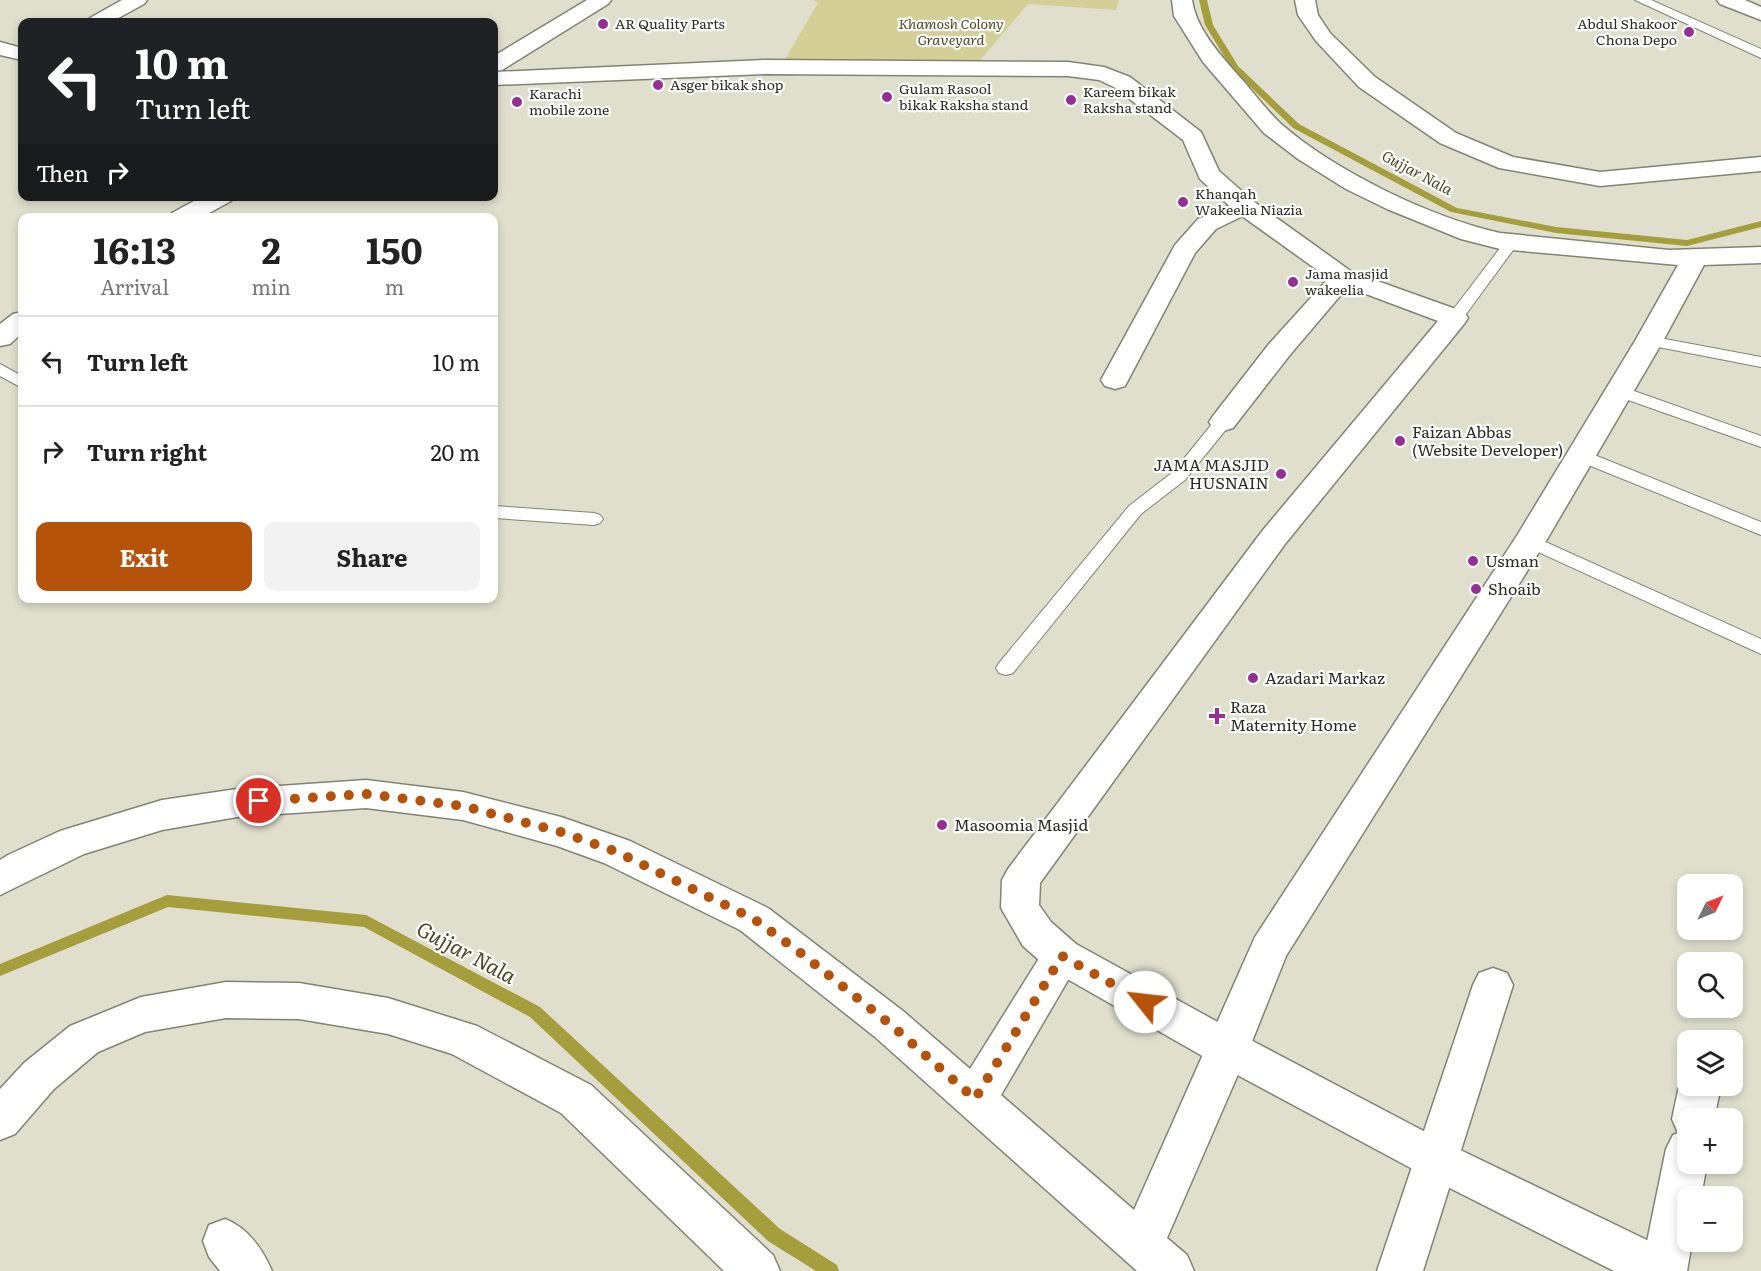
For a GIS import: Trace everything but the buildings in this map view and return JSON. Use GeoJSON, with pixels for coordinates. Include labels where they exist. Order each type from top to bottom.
{"type":"FeatureCollection","features":[{"type":"Feature","properties":{"kind":"street"},"geometry":{"type":"LineString","coordinates":[[104,18],[137,0]]}},
{"type":"Feature","properties":{"kind":"street"},"geometry":{"type":"LineString","coordinates":[[498,63],[601,0]]}},
{"type":"Feature","properties":{"kind":"street"},"geometry":{"type":"LineString","coordinates":[[1182,0],[1184,16],[1211,57],[1272,128],[1306,154],[1355,184],[1440,223],[1470,234],[1512,242],[1669,258],[1761,255]]}},
{"type":"Feature","properties":{"kind":"street"},"geometry":{"type":"LineString","coordinates":[[1305,0],[1308,15],[1323,38],[1367,81],[1448,138],[1497,159],[1551,172],[1600,179],[1761,164]]}},
{"type":"Feature","properties":{"kind":"street"},"geometry":{"type":"LineString","coordinates":[[1727,0],[1761,14]]}},
{"type":"Feature","properties":{"kind":"street"},"geometry":{"type":"LineString","coordinates":[[0,48],[18,53]]}},
{"type":"Feature","properties":{"kind":"street"},"geometry":{"type":"LineString","coordinates":[[498,78],[766,67],[1087,71],[1122,82],[1193,137],[1208,174],[1244,206],[1343,277],[1455,318],[1275,537],[1020,880],[1020,908],[1036,934],[1062,956],[1228,1049],[1437,1160],[1663,1271],[1683,1174]]}},
{"type":"Feature","properties":{"kind":"street"},"geometry":{"type":"LineString","coordinates":[[190,213],[213,201]]}},
{"type":"Feature","properties":{"kind":"street"},"geometry":{"type":"LineString","coordinates":[[1115,380],[1184,250],[1207,224],[1244,206]]}},
{"type":"Feature","properties":{"kind":"street"},"geometry":{"type":"LineString","coordinates":[[0,879],[21,866],[73,842],[173,813],[237,803],[366,794],[463,806],[561,832],[617,852],[754,919],[890,1024],[1156,1258],[1228,1049],[1269,950],[1530,542],[1650,340],[1695,258]]}},
{"type":"Feature","properties":{"kind":"street"},"geometry":{"type":"LineString","coordinates":[[1223,422],[1279,350],[1343,277]]}},
{"type":"Feature","properties":{"kind":"street"},"geometry":{"type":"LineString","coordinates":[[0,338],[18,323]]}},
{"type":"Feature","properties":{"kind":"street"},"geometry":{"type":"LineString","coordinates":[[975,1099],[1062,956]]}},
{"type":"Feature","properties":{"kind":"street"},"geometry":{"type":"LineString","coordinates":[[1400,1271],[1493,985]]}},
{"type":"Feature","properties":{"kind":"street"},"geometry":{"type":"LineString","coordinates":[[0,1120],[39,1076],[84,1039],[141,1015],[237,1000],[299,1001],[388,1016],[463,1039],[576,1099],[757,1271]]}},
{"type":"Feature","properties":{"kind":"lane"},"geometry":{"type":"LineString","coordinates":[[1641,0],[1761,54]]}},
{"type":"Feature","properties":{"kind":"lane"},"geometry":{"type":"LineString","coordinates":[[1455,318],[1512,242]]}},
{"type":"Feature","properties":{"kind":"lane"},"geometry":{"type":"LineString","coordinates":[[1650,340],[1761,362]]}},
{"type":"Feature","properties":{"kind":"lane"},"geometry":{"type":"LineString","coordinates":[[0,369],[18,380]]}},
{"type":"Feature","properties":{"kind":"lane"},"geometry":{"type":"LineString","coordinates":[[1620,391],[1761,442]]}},
{"type":"Feature","properties":{"kind":"lane"},"geometry":{"type":"LineString","coordinates":[[1006,668],[1135,510],[1179,477],[1223,422]]}},
{"type":"Feature","properties":{"kind":"lane"},"geometry":{"type":"LineString","coordinates":[[1582,456],[1761,529]]}},
{"type":"Feature","properties":{"kind":"lane"},"geometry":{"type":"LineString","coordinates":[[498,512],[594,519]]}},
{"type":"Feature","properties":{"kind":"lane"},"geometry":{"type":"LineString","coordinates":[[1530,542],[1761,647]]}},
{"type":"Feature","properties":{"kind":"green space","name":"Khamosh Colony Graveyard"},"geometry":{"type":"Polygon","coordinates":[[[813,0],[1119,0],[1116,10],[1028,4],[976,65],[784,61],[818,3],[813,0]]]}},
{"type":"Feature","properties":{"kind":"waterway","name":"Gujjar Nala"},"geometry":{"type":"LineString","coordinates":[[1203,0],[1209,25],[1235,67],[1296,126],[1454,210],[1556,230],[1687,243],[1761,224]]}},
{"type":"Feature","properties":{"kind":"waterway","name":"Gujjar Nala"},"geometry":{"type":"LineString","coordinates":[[0,970],[167,901],[366,921],[535,1012],[774,1235],[831,1271]]}},
{"type":"Feature","properties":{"kind":"place","name":"AR Quality Parts"},"geometry":{"type":"Point","coordinates":[603,24]}},
{"type":"Feature","properties":{"kind":"place","name":"Abdul Shakoor Chona Depo"},"geometry":{"type":"Point","coordinates":[1689,32]}},
{"type":"Feature","properties":{"kind":"place","name":"Asger bikak shop"},"geometry":{"type":"Point","coordinates":[658,85]}},
{"type":"Feature","properties":{"kind":"place","name":"Gulam Rasool bikak Raksha stand"},"geometry":{"type":"Point","coordinates":[887,97]}},
{"type":"Feature","properties":{"kind":"place","name":"Kareem bikak Raksha stand"},"geometry":{"type":"Point","coordinates":[1071,100]}},
{"type":"Feature","properties":{"kind":"place","name":"Karachi mobile zone"},"geometry":{"type":"Point","coordinates":[517,102]}},
{"type":"Feature","properties":{"kind":"place","name":"Khanqah Wakeelia Niazia"},"geometry":{"type":"Point","coordinates":[1183,202]}},
{"type":"Feature","properties":{"kind":"place","name":"Jama masjid wakeelia"},"geometry":{"type":"Point","coordinates":[1293,282]}},
{"type":"Feature","properties":{"kind":"place","name":"Faizan Abbas (Website Developer)"},"geometry":{"type":"Point","coordinates":[1400,441]}},
{"type":"Feature","properties":{"kind":"place","name":"JAMA MASJID HUSNAIN"},"geometry":{"type":"Point","coordinates":[1281,474]}},
{"type":"Feature","properties":{"kind":"place","name":"Usman"},"geometry":{"type":"Point","coordinates":[1473,561]}},
{"type":"Feature","properties":{"kind":"place","name":"Shoaib"},"geometry":{"type":"Point","coordinates":[1476,589]}},
{"type":"Feature","properties":{"kind":"place","name":"Azadari Markaz"},"geometry":{"type":"Point","coordinates":[1253,678]}},
{"type":"Feature","properties":{"kind":"place","name":"Raza Maternity Home"},"geometry":{"type":"Point","coordinates":[1217,716]}},
{"type":"Feature","properties":{"kind":"place","name":"Masoomia Masjid"},"geometry":{"type":"Point","coordinates":[942,825]}},
{"type":"Feature","properties":{"kind":"route"},"geometry":{"type":"LineString","coordinates":[[259,801],[366,794],[463,806],[561,832],[617,852],[754,919],[890,1024],[975,1099],[1062,956],[1145,1002]]}}]}
